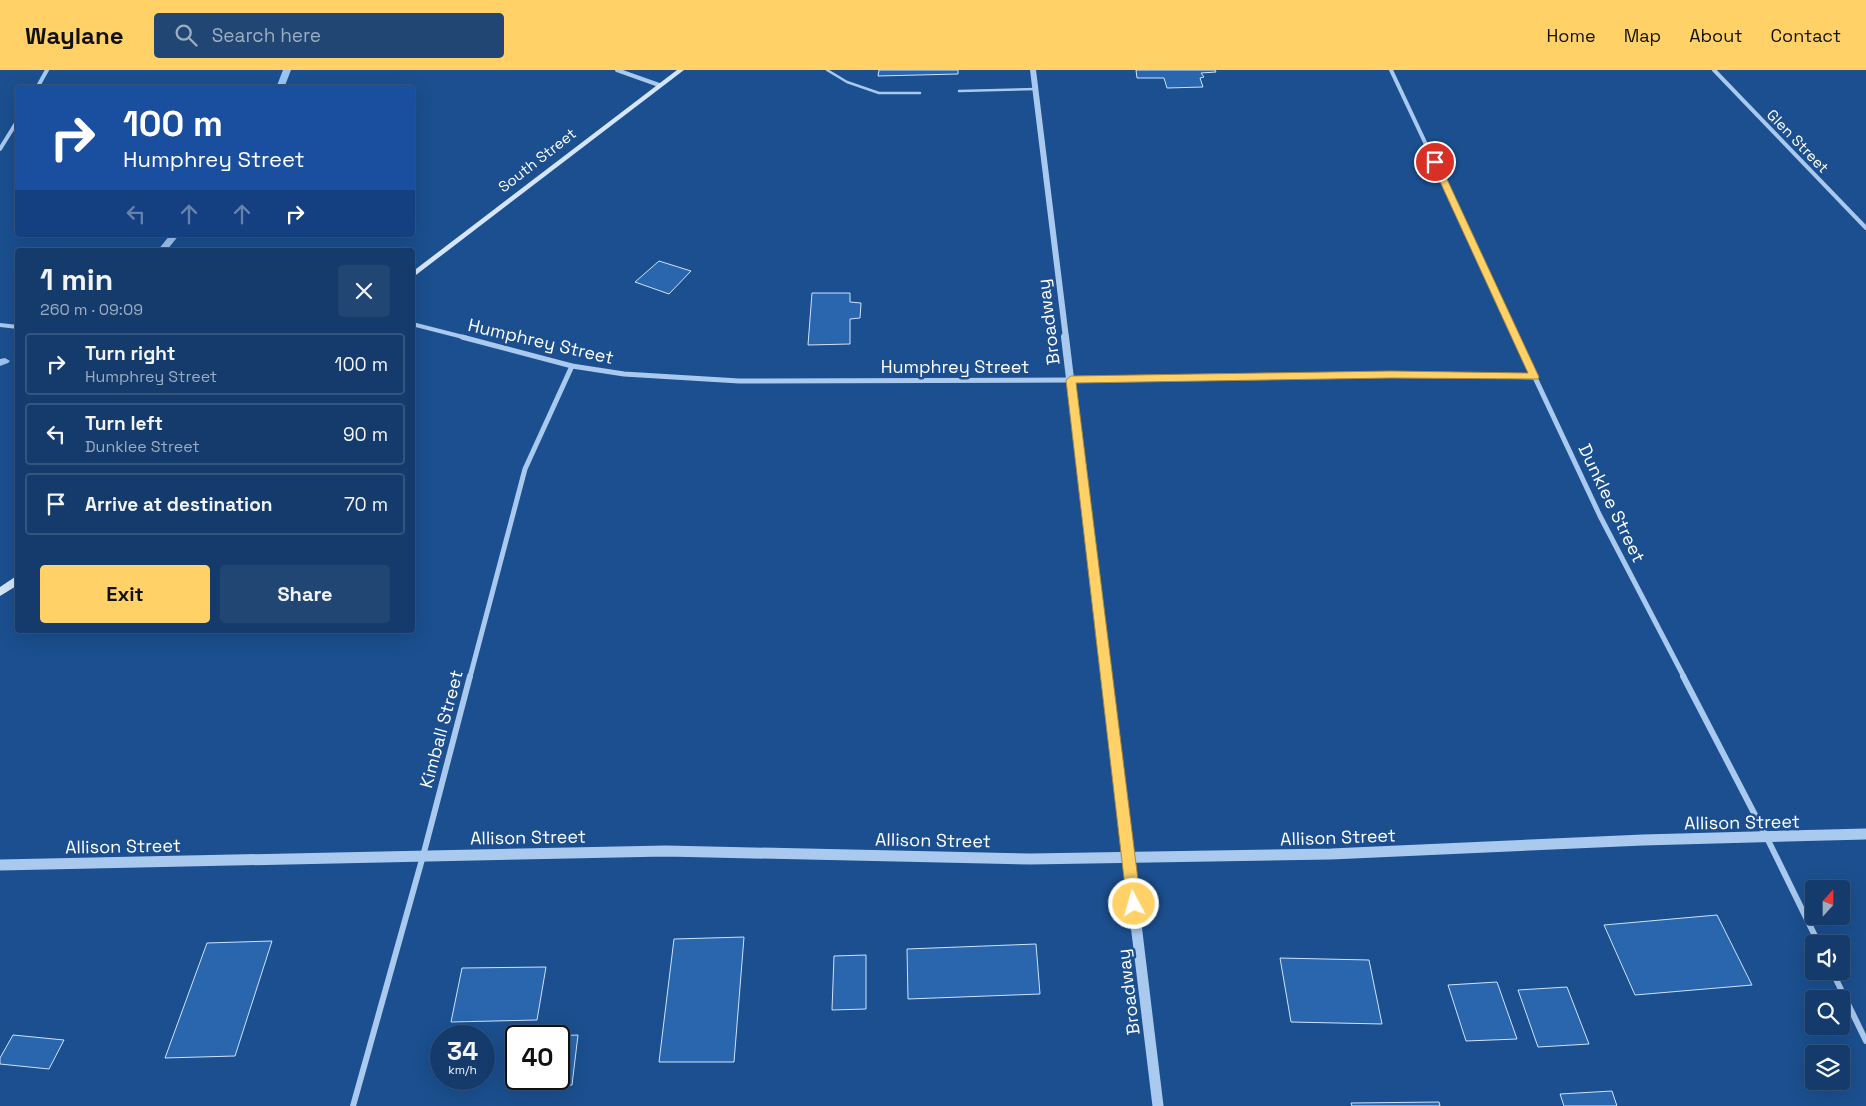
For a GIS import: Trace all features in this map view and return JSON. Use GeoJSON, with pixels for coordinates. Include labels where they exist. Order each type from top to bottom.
{"type":"FeatureCollection","features":[{"type":"Feature","properties":{"kind":"main road","name":"South Street"},"geometry":{"type":"LineString","coordinates":[[415,274],[681,70]]}},
{"type":"Feature","properties":{"kind":"main road"},"geometry":{"type":"LineString","coordinates":[[0,592],[15,580]]}},
{"type":"Feature","properties":{"kind":"street"},"geometry":{"type":"LineString","coordinates":[[39,85],[47,70]]}},
{"type":"Feature","properties":{"kind":"street"},"geometry":{"type":"LineString","coordinates":[[617,70],[659,85]]}},
{"type":"Feature","properties":{"kind":"street","name":"Broadway"},"geometry":{"type":"LineString","coordinates":[[1033,70],[1158,1106]]}},
{"type":"Feature","properties":{"kind":"street","name":"Dunklee Street"},"geometry":{"type":"LineString","coordinates":[[1391,70],[1600,516],[1768,838],[1815,935]]}},
{"type":"Feature","properties":{"kind":"street","name":"Glen Street"},"geometry":{"type":"LineString","coordinates":[[1714,70],[1866,228]]}},
{"type":"Feature","properties":{"kind":"street"},"geometry":{"type":"LineString","coordinates":[[0,149],[15,125]]}},
{"type":"Feature","properties":{"kind":"street"},"geometry":{"type":"LineString","coordinates":[[0,325],[15,327]]}},
{"type":"Feature","properties":{"kind":"street","name":"Humphrey Street"},"geometry":{"type":"LineString","coordinates":[[415,325],[572,366],[624,374],[739,381],[1071,380],[1391,374],[1534,377]]}},
{"type":"Feature","properties":{"kind":"street","name":"Kimball Street"},"geometry":{"type":"LineString","coordinates":[[353,1106],[423,856],[525,469],[572,366]]}},
{"type":"Feature","properties":{"kind":"street","name":"Allison Street"},"geometry":{"type":"LineString","coordinates":[[0,865],[666,851],[1030,859],[1331,854],[1643,840],[1866,834]]}},
{"type":"Feature","properties":{"kind":"street"},"geometry":{"type":"LineString","coordinates":[[1836,980],[1866,1041]]}},
{"type":"Feature","properties":{"kind":"lane"},"geometry":{"type":"LineString","coordinates":[[827,70],[847,82],[879,93],[920,93]]}},
{"type":"Feature","properties":{"kind":"lane"},"geometry":{"type":"LineString","coordinates":[[960,91],[1036,89]]}},
{"type":"Feature","properties":{"kind":"building"},"geometry":{"type":"Polygon","coordinates":[[[879,70],[958,70],[958,74],[878,76],[879,70]]]}},
{"type":"Feature","properties":{"kind":"building"},"geometry":{"type":"Polygon","coordinates":[[[1136,70],[1215,70],[1216,72],[1201,73],[1204,77],[1200,78],[1203,87],[1167,88],[1164,78],[1137,78],[1136,70]]]}},
{"type":"Feature","properties":{"kind":"building"},"geometry":{"type":"Polygon","coordinates":[[[659,261],[691,271],[669,294],[635,282],[659,261]]]}},
{"type":"Feature","properties":{"kind":"building"},"geometry":{"type":"Polygon","coordinates":[[[812,293],[850,293],[850,302],[861,303],[860,318],[850,319],[850,344],[808,345],[812,293]]]}},
{"type":"Feature","properties":{"kind":"building"},"geometry":{"type":"Polygon","coordinates":[[[1717,915],[1752,985],[1635,995],[1604,925],[1717,915]]]}},
{"type":"Feature","properties":{"kind":"building"},"geometry":{"type":"Polygon","coordinates":[[[744,937],[734,1062],[659,1062],[674,939],[744,937]]]}},
{"type":"Feature","properties":{"kind":"building"},"geometry":{"type":"Polygon","coordinates":[[[272,941],[235,1056],[165,1058],[207,943],[272,941]]]}},
{"type":"Feature","properties":{"kind":"building"},"geometry":{"type":"Polygon","coordinates":[[[1036,944],[1040,994],[908,999],[907,949],[1036,944]]]}},
{"type":"Feature","properties":{"kind":"building"},"geometry":{"type":"Polygon","coordinates":[[[866,955],[866,1009],[832,1010],[834,956],[866,955]]]}},
{"type":"Feature","properties":{"kind":"building"},"geometry":{"type":"Polygon","coordinates":[[[1280,958],[1369,960],[1382,1024],[1291,1022],[1280,958]]]}},
{"type":"Feature","properties":{"kind":"building"},"geometry":{"type":"Polygon","coordinates":[[[546,967],[537,1020],[451,1022],[462,968],[546,967]]]}},
{"type":"Feature","properties":{"kind":"building"},"geometry":{"type":"Polygon","coordinates":[[[1497,982],[1517,1039],[1466,1041],[1448,985],[1497,982]]]}},
{"type":"Feature","properties":{"kind":"building"},"geometry":{"type":"Polygon","coordinates":[[[1567,987],[1589,1044],[1538,1047],[1518,990],[1567,987]]]}},
{"type":"Feature","properties":{"kind":"building"},"geometry":{"type":"Polygon","coordinates":[[[13,1035],[64,1040],[49,1069],[0,1064],[0,1058],[13,1035]]]}},
{"type":"Feature","properties":{"kind":"building"},"geometry":{"type":"Polygon","coordinates":[[[570,1035],[578,1035],[572,1085],[570,1085],[570,1035]]]}},
{"type":"Feature","properties":{"kind":"building"},"geometry":{"type":"Polygon","coordinates":[[[1612,1091],[1617,1106],[1564,1106],[1560,1094],[1612,1091]]]}},
{"type":"Feature","properties":{"kind":"building"},"geometry":{"type":"Polygon","coordinates":[[[1439,1102],[1440,1106],[1352,1106],[1351,1103],[1439,1102]]]}},
{"type":"Feature","properties":{"kind":"waterway"},"geometry":{"type":"LineString","coordinates":[[281,85],[287,70]]}},
{"type":"Feature","properties":{"kind":"waterway"},"geometry":{"type":"LineString","coordinates":[[164,248],[173,237]]}},
{"type":"Feature","properties":{"kind":"waterway"},"geometry":{"type":"LineString","coordinates":[[0,363],[5,361]]}},
{"type":"Feature","properties":{"kind":"route"},"geometry":{"type":"LineString","coordinates":[[1134,904],[1090,551],[1071,380],[1391,374],[1534,377],[1435,162]]}}]}
